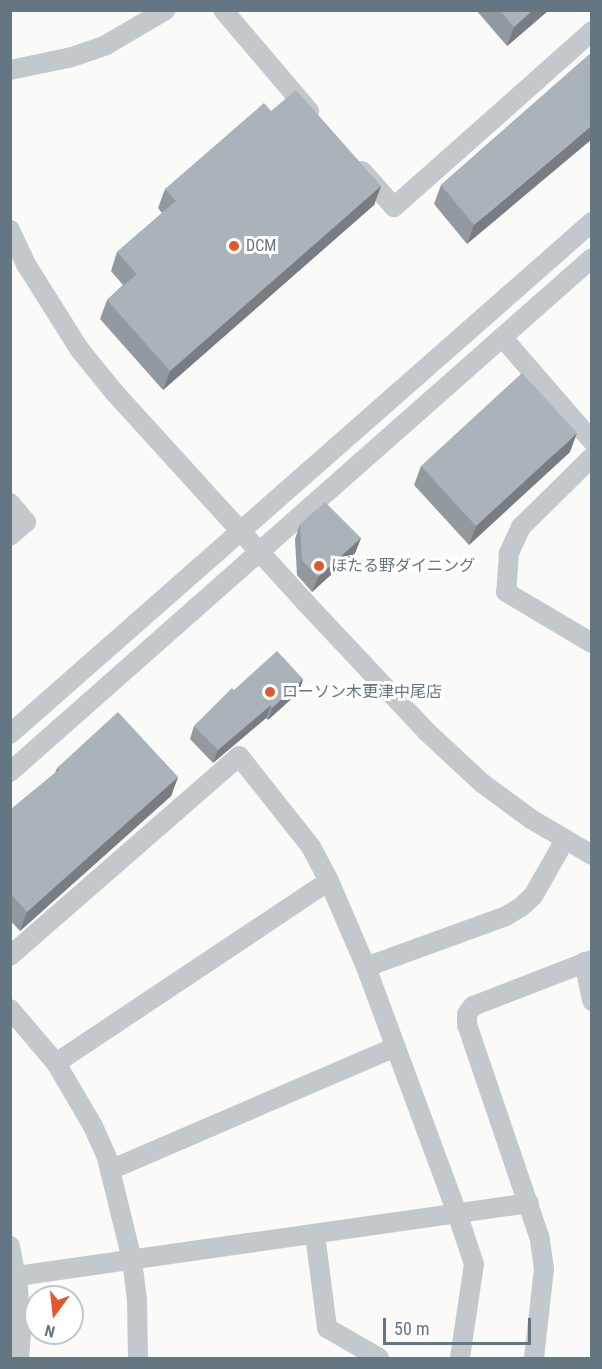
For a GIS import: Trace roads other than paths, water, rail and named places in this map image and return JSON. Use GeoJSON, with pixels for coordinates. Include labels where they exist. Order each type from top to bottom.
{"type":"FeatureCollection","features":[{"type":"Feature","properties":{"kind":"street"},"geometry":{"type":"LineString","coordinates":[[10,70],[72,57],[106,45],[166,10]]}},
{"type":"Feature","properties":{"kind":"street"},"geometry":{"type":"LineString","coordinates":[[223,10],[318,121]]}},
{"type":"Feature","properties":{"kind":"street"},"geometry":{"type":"LineString","coordinates":[[348,155],[394,207],[591,31]]}},
{"type":"Feature","properties":{"kind":"street"},"geometry":{"type":"LineString","coordinates":[[10,734],[591,222]]}},
{"type":"Feature","properties":{"kind":"street"},"geometry":{"type":"LineString","coordinates":[[10,230],[27,266],[80,350],[114,392],[426,731],[502,799],[591,855]]}},
{"type":"Feature","properties":{"kind":"street"},"geometry":{"type":"LineString","coordinates":[[10,772],[591,258]]}},
{"type":"Feature","properties":{"kind":"street"},"geometry":{"type":"LineString","coordinates":[[502,337],[591,441]]}},
{"type":"Feature","properties":{"kind":"street"},"geometry":{"type":"LineString","coordinates":[[591,458],[521,527],[509,553],[506,592],[591,643]]}},
{"type":"Feature","properties":{"kind":"street"},"geometry":{"type":"LineString","coordinates":[[10,503],[26,522],[10,536]]}},
{"type":"Feature","properties":{"kind":"street"},"geometry":{"type":"LineString","coordinates":[[10,956],[239,756],[310,847],[329,881],[366,967],[474,1264],[460,1359]]}},
{"type":"Feature","properties":{"kind":"street"},"geometry":{"type":"LineString","coordinates":[[366,967],[506,916],[521,908],[533,896],[564,840]]}},
{"type":"Feature","properties":{"kind":"street"},"geometry":{"type":"LineString","coordinates":[[56,1063],[329,881]]}},
{"type":"Feature","properties":{"kind":"street"},"geometry":{"type":"LineString","coordinates":[[534,1359],[544,1269],[540,1239],[467,1025],[467,1014],[472,1006],[587,961],[591,1000]]}},
{"type":"Feature","properties":{"kind":"street"},"geometry":{"type":"LineString","coordinates":[[10,1009],[56,1063],[93,1126],[110,1170],[132,1260],[138,1359]]}},
{"type":"Feature","properties":{"kind":"street"},"geometry":{"type":"LineString","coordinates":[[110,1170],[395,1047]]}},
{"type":"Feature","properties":{"kind":"street"},"geometry":{"type":"LineString","coordinates":[[17,1276],[529,1203]]}},
{"type":"Feature","properties":{"kind":"street"},"geometry":{"type":"LineString","coordinates":[[315,1234],[327,1328],[379,1359]]}},
{"type":"Feature","properties":{"kind":"street"},"geometry":{"type":"LineString","coordinates":[[10,1246],[17,1276],[21,1332],[19,1359]]}},
{"type":"Feature","properties":{"kind":"place","name":"DCM"},"geometry":{"type":"Point","coordinates":[234,246]}},
{"type":"Feature","properties":{"kind":"place","name":"ほたる野ダイニング"},"geometry":{"type":"Point","coordinates":[319,566]}},
{"type":"Feature","properties":{"kind":"place","name":"ローソン木更津中尾店"},"geometry":{"type":"Point","coordinates":[270,692]}}]}
